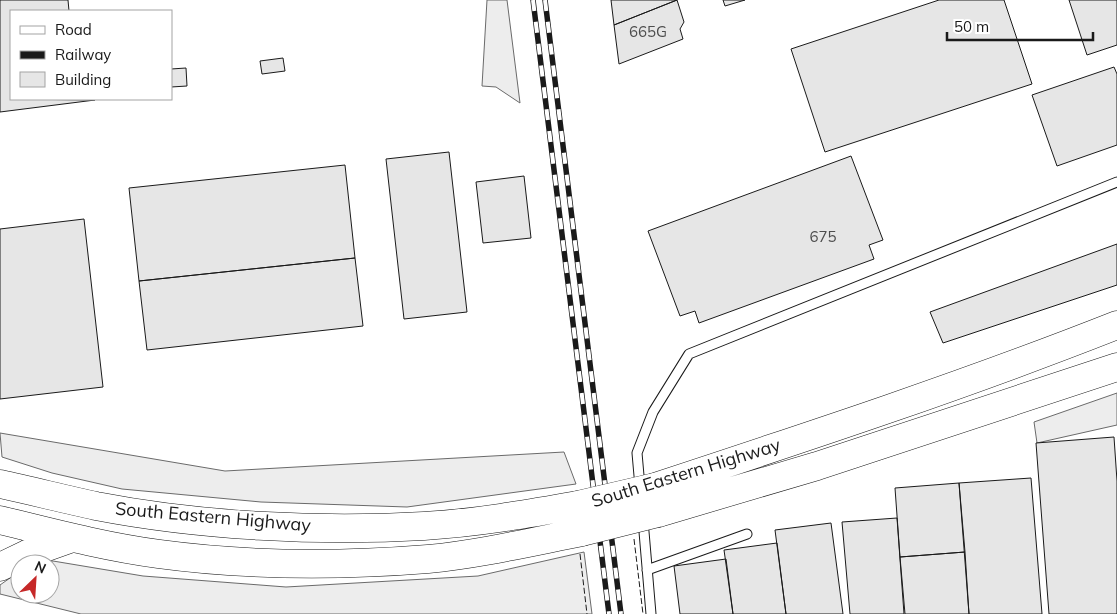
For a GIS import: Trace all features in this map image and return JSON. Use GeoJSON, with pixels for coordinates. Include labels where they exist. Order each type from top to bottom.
{"type":"FeatureCollection","features":[{"type":"Feature","properties":{"kind":"main road","name":"South Eastern Highway"},"geometry":{"type":"LineString","coordinates":[[0,520],[72,538],[159,554],[195,558],[278,563],[342,563],[430,559],[582,532],[649,503],[1117,325]]}},
{"type":"Feature","properties":{"kind":"main road","name":"South Eastern Highway"},"geometry":{"type":"LineString","coordinates":[[0,484],[97,506],[143,513],[288,527],[425,526],[510,517],[578,505],[649,503],[817,466],[1117,367]]}},
{"type":"Feature","properties":{"kind":"main road"},"geometry":{"type":"LineString","coordinates":[[0,567],[26,554],[72,538]]}},
{"type":"Feature","properties":{"kind":"lane"},"geometry":{"type":"LineString","coordinates":[[651,614],[647,570],[649,503],[637,453],[653,412],[689,354],[1117,182]]}},
{"type":"Feature","properties":{"kind":"lane"},"geometry":{"type":"LineString","coordinates":[[647,570],[747,534]]}},
{"type":"Feature","properties":{"kind":"shaded area"},"geometry":{"type":"Polygon","coordinates":[[[487,0],[507,0],[520,103],[496,87],[482,86],[487,0]]]}},
{"type":"Feature","properties":{"kind":"shaded area"},"geometry":{"type":"Polygon","coordinates":[[[1117,393],[1117,425],[1037,443],[1034,422],[1117,393]]]}},
{"type":"Feature","properties":{"kind":"shaded area"},"geometry":{"type":"Polygon","coordinates":[[[0,433],[225,471],[564,452],[576,484],[407,507],[261,502],[122,489],[52,473],[2,457],[0,433]]]}},
{"type":"Feature","properties":{"kind":"shaded area"},"geometry":{"type":"Polygon","coordinates":[[[584,552],[592,614],[81,614],[40,604],[60,604],[60,562],[143,576],[286,587],[478,576],[584,552]]]}},
{"type":"Feature","properties":{"kind":"shaded area"},"geometry":{"type":"Polygon","coordinates":[[[10,578],[10,596],[0,594],[0,585],[10,578]]]}},
{"type":"Feature","properties":{"kind":"building"},"geometry":{"type":"Polygon","coordinates":[[[0,0],[68,0],[69,10],[10,10],[10,100],[95,100],[0,112],[0,0]]]}},
{"type":"Feature","properties":{"kind":"building"},"geometry":{"type":"Polygon","coordinates":[[[611,0],[677,0],[614,25],[611,0]]]}},
{"type":"Feature","properties":{"kind":"building"},"geometry":{"type":"Polygon","coordinates":[[[677,0],[684,22],[680,29],[683,39],[619,64],[614,25],[677,0]]]}},
{"type":"Feature","properties":{"kind":"building"},"geometry":{"type":"Polygon","coordinates":[[[723,0],[745,0],[725,6],[723,0]]]}},
{"type":"Feature","properties":{"kind":"building"},"geometry":{"type":"Polygon","coordinates":[[[939,0],[1004,0],[1032,84],[825,152],[791,49],[939,0]]]}},
{"type":"Feature","properties":{"kind":"building"},"geometry":{"type":"Polygon","coordinates":[[[1069,0],[1117,0],[1117,45],[1087,55],[1069,0]]]}},
{"type":"Feature","properties":{"kind":"building"},"geometry":{"type":"Polygon","coordinates":[[[283,58],[285,71],[262,74],[260,61],[283,58]]]}},
{"type":"Feature","properties":{"kind":"building"},"geometry":{"type":"Polygon","coordinates":[[[1114,67],[1117,74],[1117,145],[1057,166],[1032,95],[1114,67]]]}},
{"type":"Feature","properties":{"kind":"building"},"geometry":{"type":"Polygon","coordinates":[[[186,68],[187,86],[172,87],[172,69],[186,68]]]}},
{"type":"Feature","properties":{"kind":"building"},"geometry":{"type":"Polygon","coordinates":[[[449,152],[467,312],[404,319],[386,159],[449,152]]]}},
{"type":"Feature","properties":{"kind":"building"},"geometry":{"type":"Polygon","coordinates":[[[851,156],[883,240],[869,245],[874,259],[699,323],[695,311],[680,316],[648,231],[851,156]]]}},
{"type":"Feature","properties":{"kind":"building"},"geometry":{"type":"Polygon","coordinates":[[[345,165],[355,258],[139,281],[129,188],[345,165]]]}},
{"type":"Feature","properties":{"kind":"building"},"geometry":{"type":"Polygon","coordinates":[[[524,176],[531,238],[483,243],[476,182],[524,176]]]}},
{"type":"Feature","properties":{"kind":"building"},"geometry":{"type":"Polygon","coordinates":[[[84,219],[103,387],[0,399],[0,229],[84,219]]]}},
{"type":"Feature","properties":{"kind":"building"},"geometry":{"type":"Polygon","coordinates":[[[1117,244],[1117,285],[943,343],[930,312],[1117,244]]]}},
{"type":"Feature","properties":{"kind":"building"},"geometry":{"type":"Polygon","coordinates":[[[355,258],[363,326],[147,350],[139,281],[355,258]]]}},
{"type":"Feature","properties":{"kind":"building"},"geometry":{"type":"Polygon","coordinates":[[[1114,437],[1117,481],[1117,614],[1049,614],[1036,443],[1114,437]]]}},
{"type":"Feature","properties":{"kind":"building"},"geometry":{"type":"Polygon","coordinates":[[[1031,478],[1042,614],[969,614],[959,483],[1031,478]]]}},
{"type":"Feature","properties":{"kind":"building"},"geometry":{"type":"Polygon","coordinates":[[[959,483],[965,552],[900,557],[895,488],[959,483]]]}},
{"type":"Feature","properties":{"kind":"building"},"geometry":{"type":"Polygon","coordinates":[[[897,518],[904,614],[850,614],[842,522],[897,518]]]}},
{"type":"Feature","properties":{"kind":"building"},"geometry":{"type":"Polygon","coordinates":[[[831,523],[843,614],[786,614],[775,530],[831,523]]]}},
{"type":"Feature","properties":{"kind":"building"},"geometry":{"type":"Polygon","coordinates":[[[777,543],[786,614],[733,614],[724,550],[777,543]]]}},
{"type":"Feature","properties":{"kind":"building"},"geometry":{"type":"Polygon","coordinates":[[[965,552],[969,614],[905,614],[900,557],[965,552]]]}},
{"type":"Feature","properties":{"kind":"building"},"geometry":{"type":"Polygon","coordinates":[[[726,559],[733,614],[680,614],[674,566],[726,559]]]}},
{"type":"Feature","properties":{"kind":"railway"},"geometry":{"type":"LineString","coordinates":[[533,0],[609,614]]}},
{"type":"Feature","properties":{"kind":"railway"},"geometry":{"type":"LineString","coordinates":[[545,0],[621,614]]}},
{"type":"Feature","properties":{"kind":"fence"},"geometry":{"type":"LineString","coordinates":[[634,539],[643,614]]}},
{"type":"Feature","properties":{"kind":"fence"},"geometry":{"type":"LineString","coordinates":[[580,554],[587,614]]}}]}
